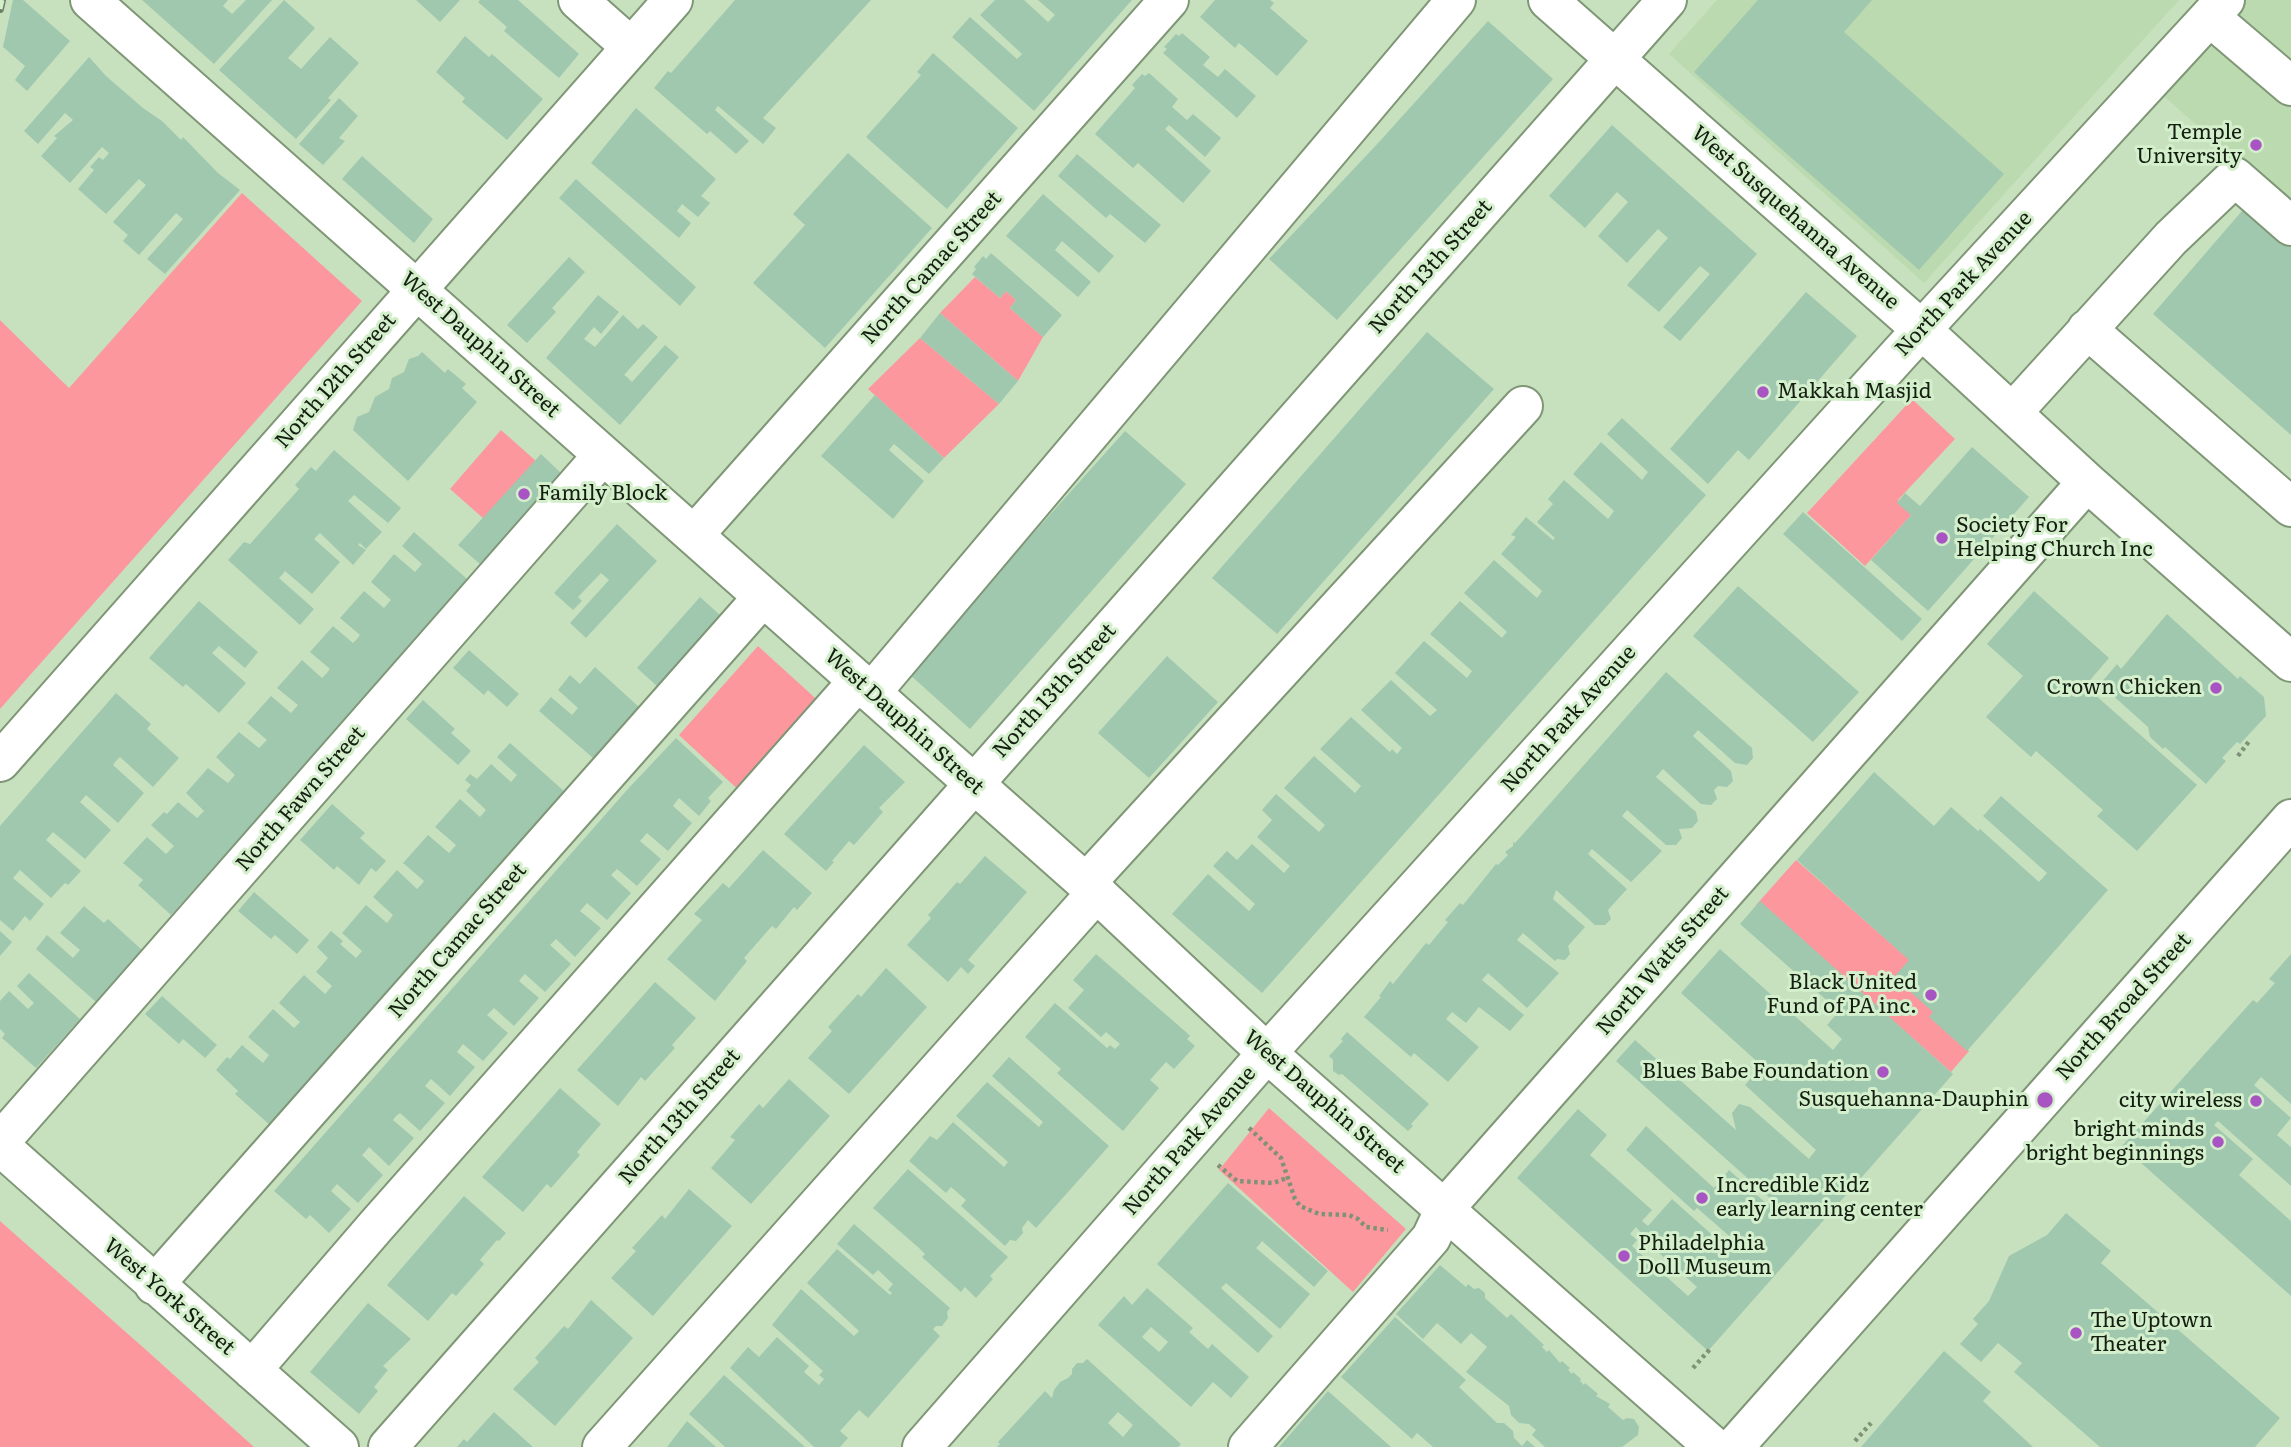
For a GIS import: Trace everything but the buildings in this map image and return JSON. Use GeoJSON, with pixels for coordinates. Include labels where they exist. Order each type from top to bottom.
{"type":"FeatureCollection","features":[{"type":"Feature","properties":{"kind":"street","name":"West Dauphin Street"},"geometry":{"type":"LineString","coordinates":[[90,0],[1091,887],[1267,1053],[1714,1447]]}},
{"type":"Feature","properties":{"kind":"street"},"geometry":{"type":"LineString","coordinates":[[578,0],[631,47]]}},
{"type":"Feature","properties":{"kind":"street","name":"North 12th Street"},"geometry":{"type":"LineString","coordinates":[[0,762],[673,0]]}},
{"type":"Feature","properties":{"kind":"street","name":"North Camac Street"},"geometry":{"type":"LineString","coordinates":[[694,535],[1170,0]]}},
{"type":"Feature","properties":{"kind":"street"},"geometry":{"type":"LineString","coordinates":[[252,1370],[411,1185],[865,687],[1456,0]]}},
{"type":"Feature","properties":{"kind":"street","name":"West Susquehanna Avenue"},"geometry":{"type":"LineString","coordinates":[[1548,0],[1922,330],[2087,482],[2291,662]]}},
{"type":"Feature","properties":{"kind":"street","name":"North 13th Street"},"geometry":{"type":"LineString","coordinates":[[388,1447],[1667,0]]}},
{"type":"Feature","properties":{"kind":"street"},"geometry":{"type":"LineString","coordinates":[[2218,8],[2291,86]]}},
{"type":"Feature","properties":{"kind":"street","name":"North Park Avenue"},"geometry":{"type":"LineString","coordinates":[[922,1447],[1267,1053],[1922,330],[2218,8]]}},
{"type":"Feature","properties":{"kind":"street"},"geometry":{"type":"LineString","coordinates":[[2012,413],[2171,238],[2235,177],[2291,226]]}},
{"type":"Feature","properties":{"kind":"street"},"geometry":{"type":"LineString","coordinates":[[2087,329],[2291,507]]}},
{"type":"Feature","properties":{"kind":"street"},"geometry":{"type":"LineString","coordinates":[[602,1447],[1091,887],[1523,406]]}},
{"type":"Feature","properties":{"kind":"street","name":"North Fawn Street"},"geometry":{"type":"LineString","coordinates":[[0,1144],[603,455]]}},
{"type":"Feature","properties":{"kind":"street","name":"North Watts Street"},"geometry":{"type":"LineString","coordinates":[[1248,1447],[1431,1238],[1445,1208],[2087,482]]}},
{"type":"Feature","properties":{"kind":"street","name":"North Camac Street"},"geometry":{"type":"LineString","coordinates":[[154,1285],[763,597]]}},
{"type":"Feature","properties":{"kind":"street","name":"North Broad Street"},"geometry":{"type":"LineString","coordinates":[[1734,1447],[2291,819]]}},
{"type":"Feature","properties":{"kind":"street","name":"West York Street"},"geometry":{"type":"LineString","coordinates":[[0,1144],[154,1285],[339,1447]]}},
{"type":"Feature","properties":{"kind":"path"},"geometry":{"type":"LineString","coordinates":[[2238,756],[2250,740]]}},
{"type":"Feature","properties":{"kind":"path"},"geometry":{"type":"LineString","coordinates":[[1244,1124],[1281,1158],[1294,1199],[1308,1211],[1349,1215],[1366,1227],[1393,1230]]}},
{"type":"Feature","properties":{"kind":"path"},"geometry":{"type":"LineString","coordinates":[[1212,1160],[1237,1181],[1273,1183],[1287,1178]]}},
{"type":"Feature","properties":{"kind":"path"},"geometry":{"type":"LineString","coordinates":[[1693,1368],[1710,1348]]}},
{"type":"Feature","properties":{"kind":"path"},"geometry":{"type":"LineString","coordinates":[[1855,1441],[1871,1423]]}},
{"type":"Feature","properties":{"kind":"shaded area"},"geometry":{"type":"Polygon","coordinates":[[[1717,0],[2179,0],[1924,283],[1669,54],[1717,0]]]}},
{"type":"Feature","properties":{"kind":"shaded area","name":"Temple University"},"geometry":{"type":"Polygon","coordinates":[[[2225,0],[2291,0],[2291,208],[2149,83],[2225,0]]]}},
{"type":"Feature","properties":{"kind":"shaded area"},"geometry":{"type":"Polygon","coordinates":[[[242,193],[362,301],[0,709],[0,320],[69,388],[242,193]]]}},
{"type":"Feature","properties":{"kind":"shaded area"},"geometry":{"type":"Polygon","coordinates":[[[975,277],[1000,298],[1006,291],[1016,300],[1010,308],[1043,337],[1018,381],[940,313],[975,277]]]}},
{"type":"Feature","properties":{"kind":"shaded area"},"geometry":{"type":"Polygon","coordinates":[[[920,338],[999,404],[944,458],[868,389],[920,338]]]}},
{"type":"Feature","properties":{"kind":"shaded area"},"geometry":{"type":"Polygon","coordinates":[[[1912,399],[1955,439],[1898,500],[1912,514],[1865,566],[1807,513],[1912,399]]]}},
{"type":"Feature","properties":{"kind":"shaded area"},"geometry":{"type":"Polygon","coordinates":[[[501,430],[536,461],[484,519],[450,489],[501,430]]]}},
{"type":"Feature","properties":{"kind":"shaded area"},"geometry":{"type":"Polygon","coordinates":[[[758,646],[824,706],[744,795],[679,735],[758,646]]]}},
{"type":"Feature","properties":{"kind":"shaded area"},"geometry":{"type":"Polygon","coordinates":[[[1796,860],[1912,962],[1937,1013],[1933,1019],[1969,1051],[1951,1072],[1874,1004],[1859,996],[1756,905],[1796,860]]]}},
{"type":"Feature","properties":{"kind":"shaded area"},"geometry":{"type":"Polygon","coordinates":[[[1269,1108],[1406,1229],[1353,1292],[1219,1170],[1269,1108]]]}},
{"type":"Feature","properties":{"kind":"shaded area"},"geometry":{"type":"Polygon","coordinates":[[[0,1221],[145,1349],[254,1447],[0,1447],[0,1221]]]}},
{"type":"Feature","properties":{"kind":"railway"},"geometry":{"type":"LineString","coordinates":[[0,9],[2,0]]}},
{"type":"Feature","properties":{"kind":"place","name":"Temple University"},"geometry":{"type":"Point","coordinates":[2256,145]}},
{"type":"Feature","properties":{"kind":"place","name":"Makkah Masjid"},"geometry":{"type":"Point","coordinates":[1763,392]}},
{"type":"Feature","properties":{"kind":"place","name":"Family Block"},"geometry":{"type":"Point","coordinates":[524,494]}},
{"type":"Feature","properties":{"kind":"place","name":"Society For Helping Church Inc"},"geometry":{"type":"Point","coordinates":[1942,538]}},
{"type":"Feature","properties":{"kind":"place","name":"Crown Chicken"},"geometry":{"type":"Point","coordinates":[2216,688]}},
{"type":"Feature","properties":{"kind":"place","name":"Black United Fund of PA inc."},"geometry":{"type":"Point","coordinates":[1931,995]}},
{"type":"Feature","properties":{"kind":"place","name":"Blues Babe Foundation"},"geometry":{"type":"Point","coordinates":[1883,1072]}},
{"type":"Feature","properties":{"kind":"place","name":"Susquehanna-Dauphin"},"geometry":{"type":"Point","coordinates":[2045,1100]}},
{"type":"Feature","properties":{"kind":"place","name":"city wireless"},"geometry":{"type":"Point","coordinates":[2256,1101]}},
{"type":"Feature","properties":{"kind":"place","name":"bright minds bright beginnings"},"geometry":{"type":"Point","coordinates":[2218,1142]}},
{"type":"Feature","properties":{"kind":"place","name":"Incredible Kidz early learning center"},"geometry":{"type":"Point","coordinates":[1702,1198]}},
{"type":"Feature","properties":{"kind":"place","name":"Philadelphia Doll Museum"},"geometry":{"type":"Point","coordinates":[1624,1256]}},
{"type":"Feature","properties":{"kind":"place","name":"The Uptown Theater"},"geometry":{"type":"Point","coordinates":[2076,1333]}}]}
